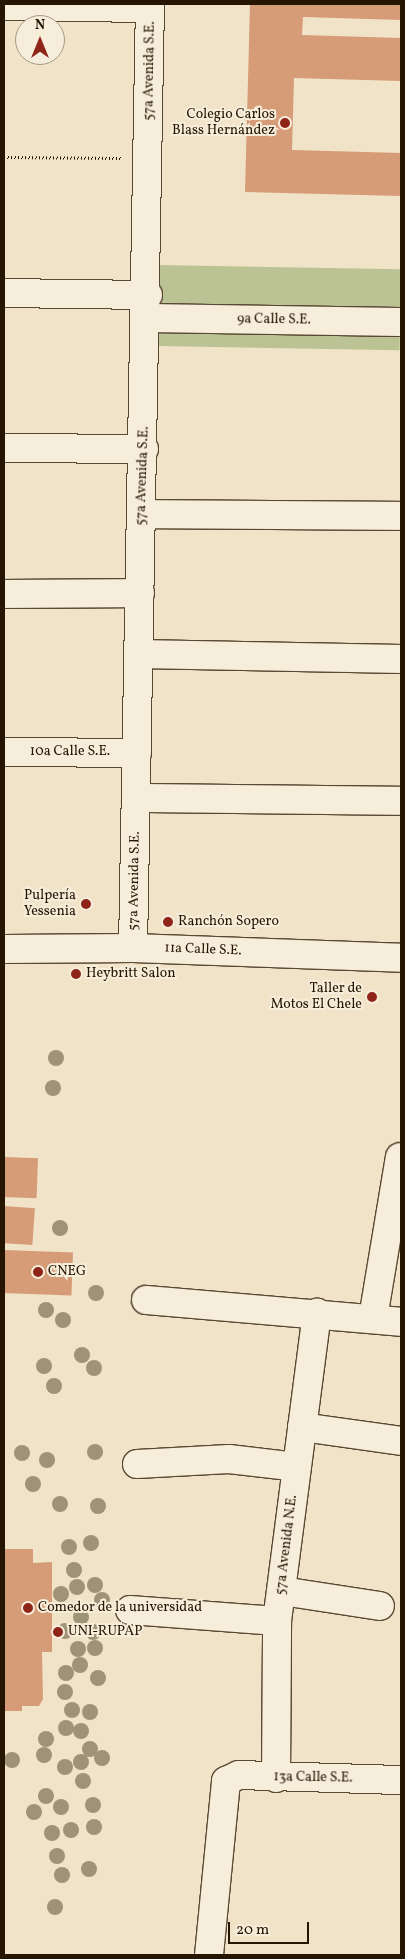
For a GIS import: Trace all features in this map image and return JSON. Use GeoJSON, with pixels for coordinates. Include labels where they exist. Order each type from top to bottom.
{"type":"FeatureCollection","features":[{"type":"Feature","properties":{"kind":"street"},"geometry":{"type":"LineString","coordinates":[[4,6],[150,6]]}},
{"type":"Feature","properties":{"kind":"street","name":"57a Avenida S.E."},"geometry":{"type":"LineString","coordinates":[[133,948],[148,306],[150,6]]}},
{"type":"Feature","properties":{"kind":"street","name":"9a Calle S.E."},"geometry":{"type":"LineString","coordinates":[[4,293],[148,306],[401,322]]}},
{"type":"Feature","properties":{"kind":"street"},"geometry":{"type":"LineString","coordinates":[[4,448],[144,449]]}},
{"type":"Feature","properties":{"kind":"street"},"geometry":{"type":"LineString","coordinates":[[142,514],[401,516]]}},
{"type":"Feature","properties":{"kind":"street"},"geometry":{"type":"LineString","coordinates":[[4,594],[140,593]]}},
{"type":"Feature","properties":{"kind":"street"},"geometry":{"type":"LineString","coordinates":[[139,654],[401,659]]}},
{"type":"Feature","properties":{"kind":"street","name":"10a Calle S.E."},"geometry":{"type":"LineString","coordinates":[[4,752],[137,753]]}},
{"type":"Feature","properties":{"kind":"street"},"geometry":{"type":"LineString","coordinates":[[136,798],[401,801]]}},
{"type":"Feature","properties":{"kind":"street","name":"11a Calle S.E."},"geometry":{"type":"LineString","coordinates":[[4,949],[133,948],[401,958]]}},
{"type":"Feature","properties":{"kind":"street"},"geometry":{"type":"LineString","coordinates":[[373,1318],[400,1157]]}},
{"type":"Feature","properties":{"kind":"street"},"geometry":{"type":"LineString","coordinates":[[146,1300],[317,1313],[401,1322]]}},
{"type":"Feature","properties":{"kind":"street","name":"57a Avenida N.E."},"geometry":{"type":"LineString","coordinates":[[276,1778],[277,1621],[317,1313]]}},
{"type":"Feature","properties":{"kind":"street"},"geometry":{"type":"LineString","coordinates":[[302,1427],[401,1441]]}},
{"type":"Feature","properties":{"kind":"street"},"geometry":{"type":"LineString","coordinates":[[137,1464],[229,1460],[297,1467]]}},
{"type":"Feature","properties":{"kind":"street"},"geometry":{"type":"LineString","coordinates":[[282,1591],[380,1606]]}},
{"type":"Feature","properties":{"kind":"street"},"geometry":{"type":"LineString","coordinates":[[130,1610],[277,1621]]}},
{"type":"Feature","properties":{"kind":"street","name":"13a Calle S.E."},"geometry":{"type":"LineString","coordinates":[[209,1955],[226,1780],[239,1775],[276,1778],[401,1780]]}},
{"type":"Feature","properties":{"kind":"path"},"geometry":{"type":"LineString","coordinates":[[4,157],[149,158]]}},
{"type":"Feature","properties":{"kind":"green space"},"geometry":{"type":"Polygon","coordinates":[[[158,265],[401,269],[400,350],[157,346],[158,265]]]}},
{"type":"Feature","properties":{"kind":"building"},"geometry":{"type":"Polygon","coordinates":[[[250,4],[401,4],[401,20],[303,17],[302,35],[401,38],[401,81],[294,78],[292,150],[401,153],[401,196],[245,192],[250,4]]]}},
{"type":"Feature","properties":{"kind":"building"},"geometry":{"type":"Polygon","coordinates":[[[4,1157],[38,1158],[37,1198],[4,1197],[4,1157]]]}},
{"type":"Feature","properties":{"kind":"building"},"geometry":{"type":"Polygon","coordinates":[[[4,1206],[35,1208],[32,1245],[4,1243],[4,1206]]]}},
{"type":"Feature","properties":{"kind":"building","name":"CNEG"},"geometry":{"type":"Polygon","coordinates":[[[4,1250],[73,1252],[71,1295],[4,1293],[4,1250]]]}},
{"type":"Feature","properties":{"kind":"building","name":"Comedor de la universidad"},"geometry":{"type":"Polygon","coordinates":[[[4,1549],[33,1549],[33,1563],[52,1562],[52,1652],[42,1652],[43,1699],[39,1706],[22,1706],[22,1711],[4,1711],[4,1549]]]}},
{"type":"Feature","properties":{"kind":"place","name":"Colegio Carlos Blass Hernández"},"geometry":{"type":"Point","coordinates":[285,123]}},
{"type":"Feature","properties":{"kind":"place","name":"Pulpería Yessenia"},"geometry":{"type":"Point","coordinates":[86,904]}},
{"type":"Feature","properties":{"kind":"place","name":"Ranchón Sopero"},"geometry":{"type":"Point","coordinates":[168,922]}},
{"type":"Feature","properties":{"kind":"place","name":"Heybritt Salon"},"geometry":{"type":"Point","coordinates":[76,974]}},
{"type":"Feature","properties":{"kind":"place","name":"Taller de Motos El Chele"},"geometry":{"type":"Point","coordinates":[372,997]}},
{"type":"Feature","properties":{"kind":"place","name":"CNEG"},"geometry":{"type":"Point","coordinates":[38,1272]}},
{"type":"Feature","properties":{"kind":"place","name":"Comedor de la universidad"},"geometry":{"type":"Point","coordinates":[28,1608]}},
{"type":"Feature","properties":{"kind":"place","name":"UNI-RUPAP"},"geometry":{"type":"Point","coordinates":[58,1632]}}]}
